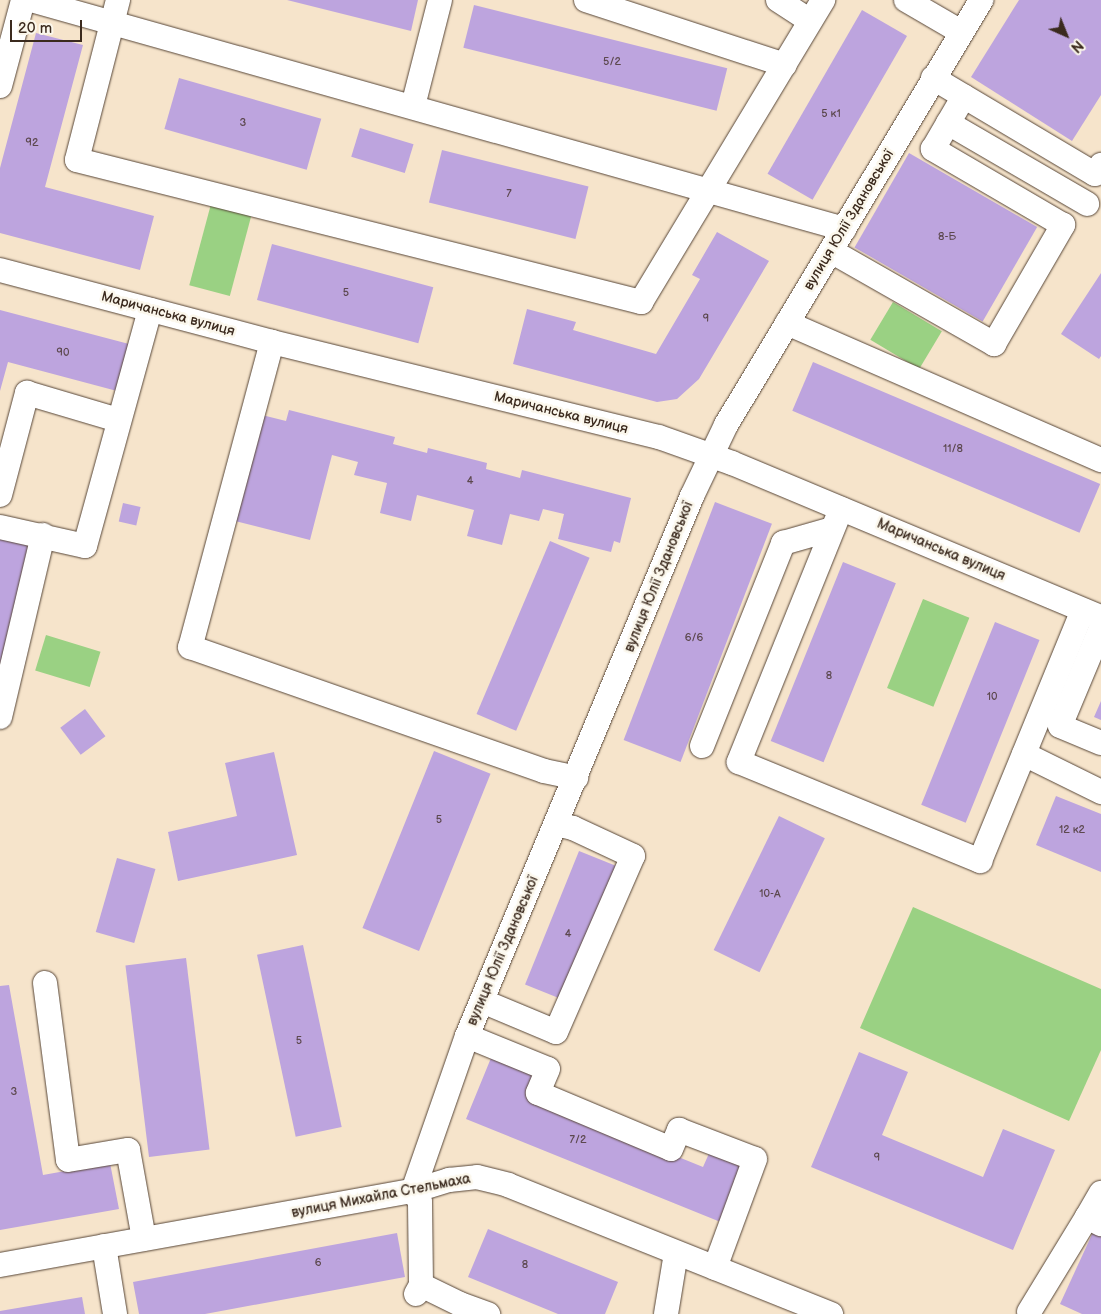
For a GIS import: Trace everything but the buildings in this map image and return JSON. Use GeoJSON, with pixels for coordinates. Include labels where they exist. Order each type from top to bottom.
{"type":"FeatureCollection","features":[{"type":"Feature","properties":{"kind":"street"},"geometry":{"type":"LineString","coordinates":[[0,86],[23,0]]}},
{"type":"Feature","properties":{"kind":"street"},"geometry":{"type":"LineString","coordinates":[[31,0],[115,11],[413,106],[844,229]]}},
{"type":"Feature","properties":{"kind":"street"},"geometry":{"type":"LineString","coordinates":[[413,106],[440,0]]}},
{"type":"Feature","properties":{"kind":"street"},"geometry":{"type":"LineString","coordinates":[[586,0],[785,65]]}},
{"type":"Feature","properties":{"kind":"street"},"geometry":{"type":"LineString","coordinates":[[778,0],[810,21]]}},
{"type":"Feature","properties":{"kind":"street"},"geometry":{"type":"LineString","coordinates":[[115,11],[77,160],[641,302],[823,0]]}},
{"type":"Feature","properties":{"kind":"street"},"geometry":{"type":"LineString","coordinates":[[906,0],[962,32]]}},
{"type":"Feature","properties":{"kind":"street","name":"вулиця Юлії Здановської"},"geometry":{"type":"LineString","coordinates":[[413,1191],[467,1036],[711,454],[787,323],[981,0]]}},
{"type":"Feature","properties":{"kind":"street"},"geometry":{"type":"LineString","coordinates":[[933,78],[1096,174],[1101,165]]}},
{"type":"Feature","properties":{"kind":"street"},"geometry":{"type":"LineString","coordinates":[[831,251],[994,344],[1063,225],[933,149],[964,96]]}},
{"type":"Feature","properties":{"kind":"street"},"geometry":{"type":"LineString","coordinates":[[948,123],[1087,204]]}},
{"type":"Feature","properties":{"kind":"street","name":"Маричанська вулиця"},"geometry":{"type":"LineString","coordinates":[[0,270],[272,342],[659,438],[711,454],[837,519],[1092,613]]}},
{"type":"Feature","properties":{"kind":"street"},"geometry":{"type":"LineString","coordinates":[[0,527],[85,546],[118,420],[150,310]]}},
{"type":"Feature","properties":{"kind":"street"},"geometry":{"type":"LineString","coordinates":[[787,323],[1101,460]]}},
{"type":"Feature","properties":{"kind":"street"},"geometry":{"type":"LineString","coordinates":[[272,342],[190,647],[544,771],[576,778]]}},
{"type":"Feature","properties":{"kind":"street"},"geometry":{"type":"LineString","coordinates":[[0,495],[27,393],[118,420]]}},
{"type":"Feature","properties":{"kind":"street"},"geometry":{"type":"LineString","coordinates":[[702,746],[783,543],[837,519]]}},
{"type":"Feature","properties":{"kind":"street"},"geometry":{"type":"LineString","coordinates":[[837,519],[739,762],[980,861],[1024,754],[1092,613]]}},
{"type":"Feature","properties":{"kind":"street"},"geometry":{"type":"LineString","coordinates":[[0,717],[43,536]]}},
{"type":"Feature","properties":{"kind":"street"},"geometry":{"type":"LineString","coordinates":[[1101,628],[1060,726],[1101,743]]}},
{"type":"Feature","properties":{"kind":"street"},"geometry":{"type":"LineString","coordinates":[[1024,754],[1101,792]]}},
{"type":"Feature","properties":{"kind":"street"},"geometry":{"type":"LineString","coordinates":[[482,1001],[556,1032],[633,856],[573,828],[556,824]]}},
{"type":"Feature","properties":{"kind":"street"},"geometry":{"type":"LineString","coordinates":[[45,983],[68,1160],[128,1150],[144,1239]]}},
{"type":"Feature","properties":{"kind":"street"},"geometry":{"type":"LineString","coordinates":[[467,1036],[548,1069],[538,1093],[671,1149],[679,1130],[755,1159],[715,1268]]}},
{"type":"Feature","properties":{"kind":"street","name":"вулиця Михайла Стельмаха"},"geometry":{"type":"LineString","coordinates":[[0,1265],[413,1191],[449,1180],[477,1177],[508,1185],[831,1314]]}},
{"type":"Feature","properties":{"kind":"street"},"geometry":{"type":"LineString","coordinates":[[413,1191],[420,1202],[418,1289],[488,1314]]}},
{"type":"Feature","properties":{"kind":"street"},"geometry":{"type":"LineString","coordinates":[[1029,1312],[1094,1221],[1101,1194]]}},
{"type":"Feature","properties":{"kind":"street"},"geometry":{"type":"LineString","coordinates":[[104,1246],[115,1314]]}},
{"type":"Feature","properties":{"kind":"street"},"geometry":{"type":"LineString","coordinates":[[666,1314],[676,1253]]}},
{"type":"Feature","properties":{"kind":"green space"},"geometry":{"type":"Polygon","coordinates":[[[211,204],[252,215],[230,296],[189,285],[211,204]]]}},
{"type":"Feature","properties":{"kind":"green space"},"geometry":{"type":"Polygon","coordinates":[[[893,302],[942,331],[919,369],[870,340],[893,302]]]}},
{"type":"Feature","properties":{"kind":"green space"},"geometry":{"type":"Polygon","coordinates":[[[923,599],[969,618],[933,707],[887,688],[923,599]]]}},
{"type":"Feature","properties":{"kind":"green space"},"geometry":{"type":"Polygon","coordinates":[[[46,635],[101,652],[90,687],[35,670],[46,635]]]}},
{"type":"Feature","properties":{"kind":"green space"},"geometry":{"type":"Polygon","coordinates":[[[913,907],[1101,989],[1101,1050],[1069,1121],[860,1028],[913,907]]]}}]}
